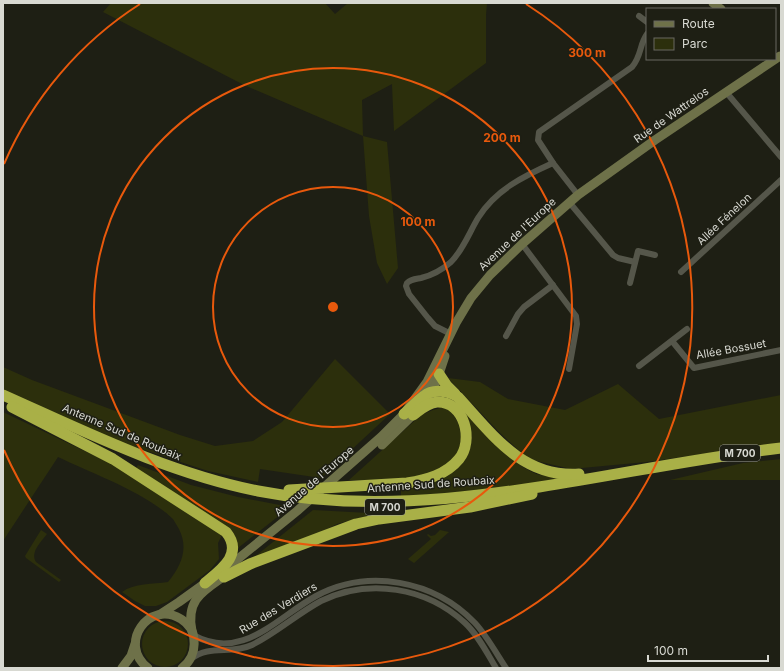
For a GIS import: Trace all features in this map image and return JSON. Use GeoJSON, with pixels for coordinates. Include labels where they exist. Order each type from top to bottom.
{"type":"FeatureCollection","features":[{"type":"Feature","properties":{"kind":"highway"},"geometry":{"type":"LineString","coordinates":[[439,374],[447,386],[510,452],[520,459],[543,470],[558,474],[574,474],[621,468],[655,467]]}},
{"type":"Feature","properties":{"kind":"highway"},"geometry":{"type":"LineString","coordinates":[[409,415],[425,395],[430,393],[444,392],[458,397]]}},
{"type":"Feature","properties":{"kind":"highway","name":"Antenne Sud de Roubaix"},"geometry":{"type":"LineString","coordinates":[[3,395],[114,445],[181,471],[260,491],[303,497],[353,501],[406,501],[466,496],[514,490],[698,459],[781,448]]}},
{"type":"Feature","properties":{"kind":"highway"},"geometry":{"type":"LineString","coordinates":[[3,402],[118,462],[226,532],[232,540],[230,557],[224,566],[205,583]]}},
{"type":"Feature","properties":{"kind":"highway","name":"Antenne Sud de Roubaix"},"geometry":{"type":"LineString","coordinates":[[3,402],[128,456],[166,471],[209,485],[258,496],[325,505],[388,507],[476,501],[559,489],[669,470],[781,454]]}},
{"type":"Feature","properties":{"kind":"highway"},"geometry":{"type":"LineString","coordinates":[[221,482],[275,490],[297,490],[407,483],[434,477],[447,470],[463,453],[466,440],[463,420],[451,406],[437,402],[409,415]]}},
{"type":"Feature","properties":{"kind":"highway"},"geometry":{"type":"LineString","coordinates":[[224,577],[262,560],[356,524],[379,519],[470,507],[559,489]]}},
{"type":"Feature","properties":{"kind":"street"},"geometry":{"type":"LineString","coordinates":[[639,16],[646,21]]}},
{"type":"Feature","properties":{"kind":"street"},"geometry":{"type":"LineString","coordinates":[[578,195],[553,163],[538,140],[539,132],[632,67],[639,58],[646,35]]}},
{"type":"Feature","properties":{"kind":"street","name":"Rue de Wattrelos"},"geometry":{"type":"LineString","coordinates":[[578,195],[772,60]]}},
{"type":"Feature","properties":{"kind":"street"},"geometry":{"type":"LineString","coordinates":[[726,92],[781,157]]}},
{"type":"Feature","properties":{"kind":"street"},"geometry":{"type":"LineString","coordinates":[[451,334],[435,326],[428,318],[409,294],[406,286],[407,283],[412,280],[432,275],[452,262],[459,253],[478,218],[494,198],[517,181],[553,163]]}},
{"type":"Feature","properties":{"kind":"street","name":"Allée Fénelon"},"geometry":{"type":"LineString","coordinates":[[681,272],[781,180]]}},
{"type":"Feature","properties":{"kind":"street","name":"Avenue de l'Europe"},"geometry":{"type":"LineString","coordinates":[[191,659],[195,645],[190,618],[193,604],[201,594],[224,577],[361,463],[409,415],[464,309],[480,286],[522,244],[578,195]]}},
{"type":"Feature","properties":{"kind":"street"},"geometry":{"type":"LineString","coordinates":[[569,202],[613,255],[618,258],[635,262]]}},
{"type":"Feature","properties":{"kind":"street"},"geometry":{"type":"LineString","coordinates":[[522,244],[574,313],[577,320],[569,369]]}},
{"type":"Feature","properties":{"kind":"street"},"geometry":{"type":"LineString","coordinates":[[630,283],[638,251],[655,255]]}},
{"type":"Feature","properties":{"kind":"street"},"geometry":{"type":"LineString","coordinates":[[506,336],[518,314],[524,307],[553,285]]}},
{"type":"Feature","properties":{"kind":"street"},"geometry":{"type":"LineString","coordinates":[[640,366],[687,329]]}},
{"type":"Feature","properties":{"kind":"street","name":"Avenue de l'Europe"},"geometry":{"type":"LineString","coordinates":[[430,393],[439,374],[451,334]]}},
{"type":"Feature","properties":{"kind":"street","name":"Allée Bossuet"},"geometry":{"type":"LineString","coordinates":[[672,341],[694,368],[781,350]]}},
{"type":"Feature","properties":{"kind":"street","name":"Avenue de l'Europe"},"geometry":{"type":"LineString","coordinates":[[135,643],[137,633],[142,624],[179,602],[285,525],[384,434],[409,415]]}},
{"type":"Feature","properties":{"kind":"street","name":"Rue des Verdiers"},"geometry":{"type":"LineString","coordinates":[[193,633],[211,643],[229,644],[239,642],[251,638],[310,600],[328,591],[360,582],[374,580],[392,581],[422,588],[454,605],[481,629],[506,668]]}},
{"type":"Feature","properties":{"kind":"street","name":"Rue des Verdiers"},"geometry":{"type":"LineString","coordinates":[[191,659],[208,650],[231,650],[245,648],[259,641],[325,600],[349,591],[378,588],[395,589],[417,594],[444,607],[465,623],[471,630],[496,668]]}},
{"type":"Feature","properties":{"kind":"street"},"geometry":{"type":"LineString","coordinates":[[159,614],[169,614],[178,617],[186,623],[193,633]]}},
{"type":"Feature","properties":{"kind":"street"},"geometry":{"type":"LineString","coordinates":[[122,668],[131,656],[135,643]]}},
{"type":"Feature","properties":{"kind":"street"},"geometry":{"type":"LineString","coordinates":[[135,643],[138,658],[148,668]]}},
{"type":"Feature","properties":{"kind":"street"},"geometry":{"type":"LineString","coordinates":[[182,668],[191,659]]}},
{"type":"Feature","properties":{"kind":"green space"},"geometry":{"type":"Polygon","coordinates":[[[111,3],[325,3],[335,14],[348,3],[487,3],[486,63],[394,131],[392,84],[362,100],[363,136],[244,85],[103,12],[111,3]]]}},
{"type":"Feature","properties":{"kind":"green space"},"geometry":{"type":"Polygon","coordinates":[[[363,136],[387,142],[398,268],[387,284],[377,263],[369,216],[363,136]]]}},
{"type":"Feature","properties":{"kind":"green space"},"geometry":{"type":"Polygon","coordinates":[[[335,359],[390,414],[321,478],[260,469],[258,482],[208,471],[114,440],[3,391],[3,367],[32,380],[180,435],[215,446],[253,441],[282,422],[335,359]]]}},
{"type":"Feature","properties":{"kind":"green space"},"geometry":{"type":"Polygon","coordinates":[[[448,378],[480,382],[508,399],[565,410],[618,384],[659,419],[781,395],[781,443],[646,462],[571,469],[528,459],[498,431],[448,378]]]}},
{"type":"Feature","properties":{"kind":"green space"},"geometry":{"type":"Polygon","coordinates":[[[444,407],[457,420],[461,433],[460,445],[453,459],[439,468],[419,477],[393,480],[349,480],[421,415],[444,407]]]}},
{"type":"Feature","properties":{"kind":"green space"},"geometry":{"type":"Polygon","coordinates":[[[3,412],[116,466],[222,535],[218,543],[219,559],[210,570],[167,602],[156,606],[145,606],[135,601],[122,592],[138,585],[168,582],[177,570],[183,550],[182,536],[179,529],[173,519],[148,500],[118,484],[58,457],[3,541],[3,412]]]}},
{"type":"Feature","properties":{"kind":"green space"},"geometry":{"type":"Polygon","coordinates":[[[464,412],[505,453],[523,467],[536,474],[558,477],[558,481],[513,487],[401,497],[401,488],[415,486],[470,448],[472,437],[464,412]]]}},
{"type":"Feature","properties":{"kind":"green space"},"geometry":{"type":"Polygon","coordinates":[[[781,459],[781,480],[670,480],[743,463],[781,459]]]}},
{"type":"Feature","properties":{"kind":"green space"},"geometry":{"type":"Polygon","coordinates":[[[138,465],[191,485],[238,497],[290,507],[238,548],[233,532],[136,468],[138,465]]]}},
{"type":"Feature","properties":{"kind":"green space"},"geometry":{"type":"Polygon","coordinates":[[[313,510],[369,513],[370,515],[337,524],[321,532],[253,558],[313,510]]]}},
{"type":"Feature","properties":{"kind":"green space"},"geometry":{"type":"Polygon","coordinates":[[[41,530],[47,534],[35,551],[34,555],[36,562],[61,580],[59,582],[25,556],[41,530]]]}},
{"type":"Feature","properties":{"kind":"green space"},"geometry":{"type":"Polygon","coordinates":[[[440,530],[449,532],[414,563],[408,559],[431,539],[427,535],[428,534],[431,536],[435,535],[440,530]]]}},
{"type":"Feature","properties":{"kind":"green space"},"geometry":{"type":"Polygon","coordinates":[[[170,621],[182,627],[187,635],[187,653],[182,661],[174,666],[160,667],[148,661],[143,653],[142,639],[148,627],[156,622],[170,621]]]}}]}
